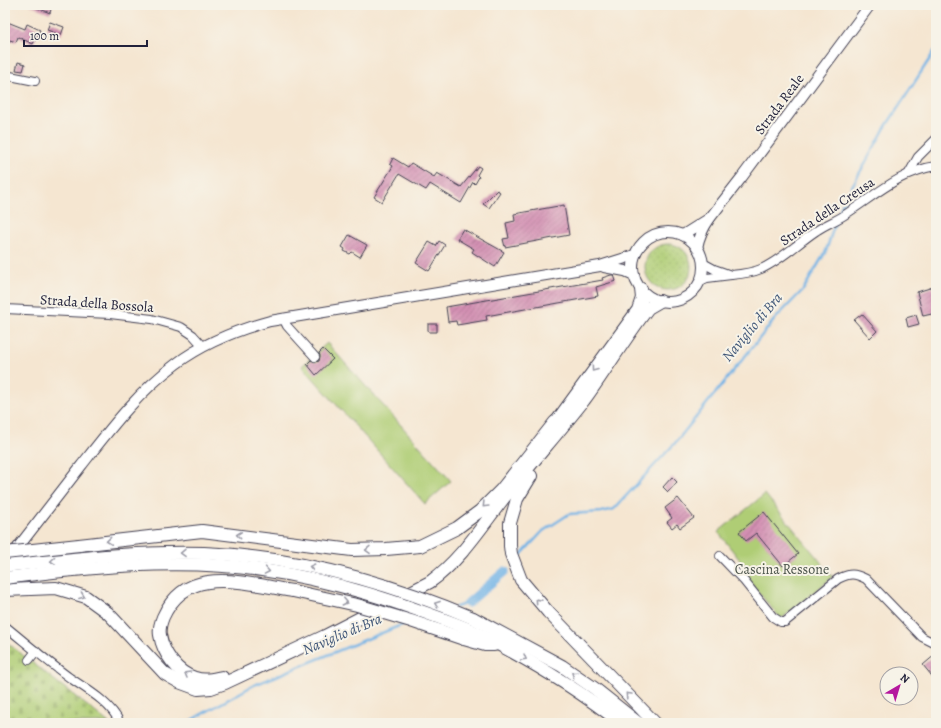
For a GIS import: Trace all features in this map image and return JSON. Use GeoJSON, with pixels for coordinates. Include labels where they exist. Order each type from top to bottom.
{"type":"FeatureCollection","features":[{"type":"Feature","properties":{"kind":"highway"},"geometry":{"type":"LineString","coordinates":[[641,289],[642,298],[638,310],[559,424],[517,499],[510,523],[510,546],[511,554],[521,580],[548,612],[655,723]]}},
{"type":"Feature","properties":{"kind":"highway"},"geometry":{"type":"LineString","coordinates":[[11,589],[56,588],[86,597],[108,613],[165,674],[179,682],[198,689],[211,688],[225,683],[332,632],[435,578],[451,565],[508,493],[641,317],[653,304],[660,301]]}},
{"type":"Feature","properties":{"kind":"highway"},"geometry":{"type":"LineString","coordinates":[[5,553],[202,531],[352,550],[386,550],[420,546],[457,528],[480,511],[501,490],[559,424]]}},
{"type":"Feature","properties":{"kind":"highway"},"geometry":{"type":"LineString","coordinates":[[5,565],[136,554],[204,553],[256,558],[335,572],[384,585],[501,645],[547,671],[589,698],[621,723]]}},
{"type":"Feature","properties":{"kind":"highway"},"geometry":{"type":"LineString","coordinates":[[5,578],[132,566],[202,565],[262,570],[333,583],[415,608],[562,666],[594,688],[638,723]]}},
{"type":"Feature","properties":{"kind":"highway"},"geometry":{"type":"LineString","coordinates":[[252,670],[209,680],[194,678],[178,669],[167,655],[160,634],[161,622],[166,610],[181,592],[191,586],[209,582],[227,581],[293,591],[356,605],[411,621],[469,629]]}},
{"type":"Feature","properties":{"kind":"main road","name":"Strada Reale"},"geometry":{"type":"LineString","coordinates":[[697,248],[699,237],[710,218],[747,171],[870,5]]}},
{"type":"Feature","properties":{"kind":"main road","name":"Strada Reale"},"geometry":{"type":"LineString","coordinates":[[684,236],[710,218]]}},
{"type":"Feature","properties":{"kind":"main road"},"geometry":{"type":"LineString","coordinates":[[668,232],[684,236],[693,242],[697,248],[703,263],[703,273],[700,281],[692,292],[684,298],[674,302],[660,301],[653,299],[641,289],[634,275],[633,264],[635,255],[641,245],[648,238],[658,233],[668,232]]}},
{"type":"Feature","properties":{"kind":"main road"},"geometry":{"type":"LineString","coordinates":[[5,565],[134,400],[155,380],[203,346],[252,326],[283,318],[600,266],[635,255]]}},
{"type":"Feature","properties":{"kind":"main road"},"geometry":{"type":"LineString","coordinates":[[600,266],[614,268],[634,275]]}},
{"type":"Feature","properties":{"kind":"street"},"geometry":{"type":"LineString","coordinates":[[5,75],[35,82]]}},
{"type":"Feature","properties":{"kind":"street"},"geometry":{"type":"LineString","coordinates":[[909,173],[918,157],[936,139]]}},
{"type":"Feature","properties":{"kind":"street","name":"Strada della Creusa"},"geometry":{"type":"LineString","coordinates":[[700,281],[707,278],[747,274],[761,269],[830,223],[844,216],[896,180],[909,173],[936,166]]}},
{"type":"Feature","properties":{"kind":"street"},"geometry":{"type":"LineString","coordinates":[[703,263],[731,276]]}},
{"type":"Feature","properties":{"kind":"street","name":"Strada della Bossola"},"geometry":{"type":"LineString","coordinates":[[5,309],[110,314],[152,318],[181,328],[193,335],[203,346]]}},
{"type":"Feature","properties":{"kind":"street"},"geometry":{"type":"LineString","coordinates":[[283,318],[287,326],[315,357]]}},
{"type":"Feature","properties":{"kind":"street"},"geometry":{"type":"LineString","coordinates":[[720,556],[744,581],[773,617],[781,622],[785,622],[838,579],[847,574],[855,574],[866,579],[922,637],[934,643],[936,642]]}},
{"type":"Feature","properties":{"kind":"street"},"geometry":{"type":"LineString","coordinates":[[5,626],[70,678],[87,688],[113,712],[120,723]]}},
{"type":"Feature","properties":{"kind":"street"},"geometry":{"type":"LineString","coordinates":[[29,660],[36,651]]}},
{"type":"Feature","properties":{"kind":"green space"},"geometry":{"type":"Polygon","coordinates":[[[663,244],[673,244],[681,248],[687,254],[691,262],[691,272],[687,280],[681,286],[673,290],[663,290],[655,286],[649,280],[645,272],[645,262],[649,254],[655,248],[663,244]]]}},
{"type":"Feature","properties":{"kind":"green space"},"geometry":{"type":"Polygon","coordinates":[[[327,343],[451,481],[425,504],[302,366],[327,343]]]}},
{"type":"Feature","properties":{"kind":"green space","name":"Cascina Ressone"},"geometry":{"type":"Polygon","coordinates":[[[765,494],[833,577],[781,619],[745,576],[746,568],[718,532],[765,494]]]}},
{"type":"Feature","properties":{"kind":"green space"},"geometry":{"type":"Polygon","coordinates":[[[5,641],[109,723],[5,723],[5,641]]]}},
{"type":"Feature","properties":{"kind":"building"},"geometry":{"type":"Polygon","coordinates":[[[30,5],[52,5],[50,13],[30,5]]]}},
{"type":"Feature","properties":{"kind":"building"},"geometry":{"type":"Polygon","coordinates":[[[5,21],[25,29],[27,24],[40,30],[33,44],[18,37],[16,42],[10,40],[5,52],[5,21]]]}},
{"type":"Feature","properties":{"kind":"building"},"geometry":{"type":"Polygon","coordinates":[[[50,22],[64,27],[61,35],[47,30],[50,22]]]}},
{"type":"Feature","properties":{"kind":"building"},"geometry":{"type":"Polygon","coordinates":[[[18,62],[25,64],[23,71],[16,70],[18,62]]]}},
{"type":"Feature","properties":{"kind":"building"},"geometry":{"type":"Polygon","coordinates":[[[393,158],[408,167],[411,163],[434,177],[437,173],[461,187],[478,166],[481,168],[477,175],[479,177],[475,184],[473,182],[461,203],[430,184],[426,190],[399,174],[382,202],[374,197],[393,166],[390,164],[393,158]]]}},
{"type":"Feature","properties":{"kind":"building"},"geometry":{"type":"Polygon","coordinates":[[[497,190],[500,192],[489,208],[483,204],[497,190]]]}},
{"type":"Feature","properties":{"kind":"building"},"geometry":{"type":"Polygon","coordinates":[[[564,205],[569,235],[505,247],[503,239],[509,238],[506,223],[515,221],[514,214],[564,205]]]}},
{"type":"Feature","properties":{"kind":"building"},"geometry":{"type":"Polygon","coordinates":[[[463,229],[504,252],[495,267],[472,252],[474,249],[457,239],[463,229]]]}},
{"type":"Feature","properties":{"kind":"building"},"geometry":{"type":"Polygon","coordinates":[[[349,235],[367,245],[360,257],[352,252],[350,254],[344,251],[345,249],[342,247],[349,235]]]}},
{"type":"Feature","properties":{"kind":"building"},"geometry":{"type":"Polygon","coordinates":[[[439,241],[445,245],[429,271],[416,263],[429,242],[436,246],[439,241]]]}},
{"type":"Feature","properties":{"kind":"building"},"geometry":{"type":"Polygon","coordinates":[[[614,275],[616,281],[596,287],[598,296],[486,316],[487,320],[457,325],[456,321],[448,322],[446,307],[603,280],[602,278],[614,275]]]}},
{"type":"Feature","properties":{"kind":"building"},"geometry":{"type":"Polygon","coordinates":[[[933,287],[936,300],[936,313],[923,316],[917,292],[933,287]]]}},
{"type":"Feature","properties":{"kind":"building"},"geometry":{"type":"Polygon","coordinates":[[[862,314],[877,331],[870,338],[854,320],[862,314]]]}},
{"type":"Feature","properties":{"kind":"building"},"geometry":{"type":"Polygon","coordinates":[[[916,315],[919,324],[908,327],[906,318],[916,315]]]}},
{"type":"Feature","properties":{"kind":"building"},"geometry":{"type":"Polygon","coordinates":[[[428,324],[437,324],[437,332],[429,332],[428,324]]]}},
{"type":"Feature","properties":{"kind":"building"},"geometry":{"type":"Polygon","coordinates":[[[323,349],[333,359],[316,375],[307,364],[311,360],[316,362],[319,361],[319,353],[323,349]]]}},
{"type":"Feature","properties":{"kind":"building"},"geometry":{"type":"Polygon","coordinates":[[[672,477],[677,482],[668,492],[663,487],[672,477]]]}},
{"type":"Feature","properties":{"kind":"building"},"geometry":{"type":"Polygon","coordinates":[[[678,498],[694,518],[680,528],[677,524],[672,528],[667,522],[672,518],[665,508],[678,498]]]}},
{"type":"Feature","properties":{"kind":"building"},"geometry":{"type":"Polygon","coordinates":[[[764,512],[798,554],[783,566],[756,533],[746,541],[739,532],[764,512]]]}},
{"type":"Feature","properties":{"kind":"building"},"geometry":{"type":"Polygon","coordinates":[[[936,654],[936,681],[923,665],[936,654]]]}},
{"type":"Feature","properties":{"kind":"waterway","name":"Naviglio di Bra"},"geometry":{"type":"LineString","coordinates":[[838,216],[842,204],[885,128],[936,49]]}},
{"type":"Feature","properties":{"kind":"waterway","name":"Naviglio di Bra"},"geometry":{"type":"LineString","coordinates":[[521,555],[543,531],[569,514],[601,512],[614,509],[676,442],[775,319],[803,290],[826,251],[835,223]]}},
{"type":"Feature","properties":{"kind":"waterway","name":"Naviglio di Bra"},"geometry":{"type":"LineString","coordinates":[[468,603],[505,571]]}},
{"type":"Feature","properties":{"kind":"waterway","name":"Naviglio di Bra"},"geometry":{"type":"LineString","coordinates":[[456,607],[468,603]]}},
{"type":"Feature","properties":{"kind":"waterway","name":"Naviglio di Bra"},"geometry":{"type":"LineString","coordinates":[[186,723],[254,685],[404,624]]}}]}
